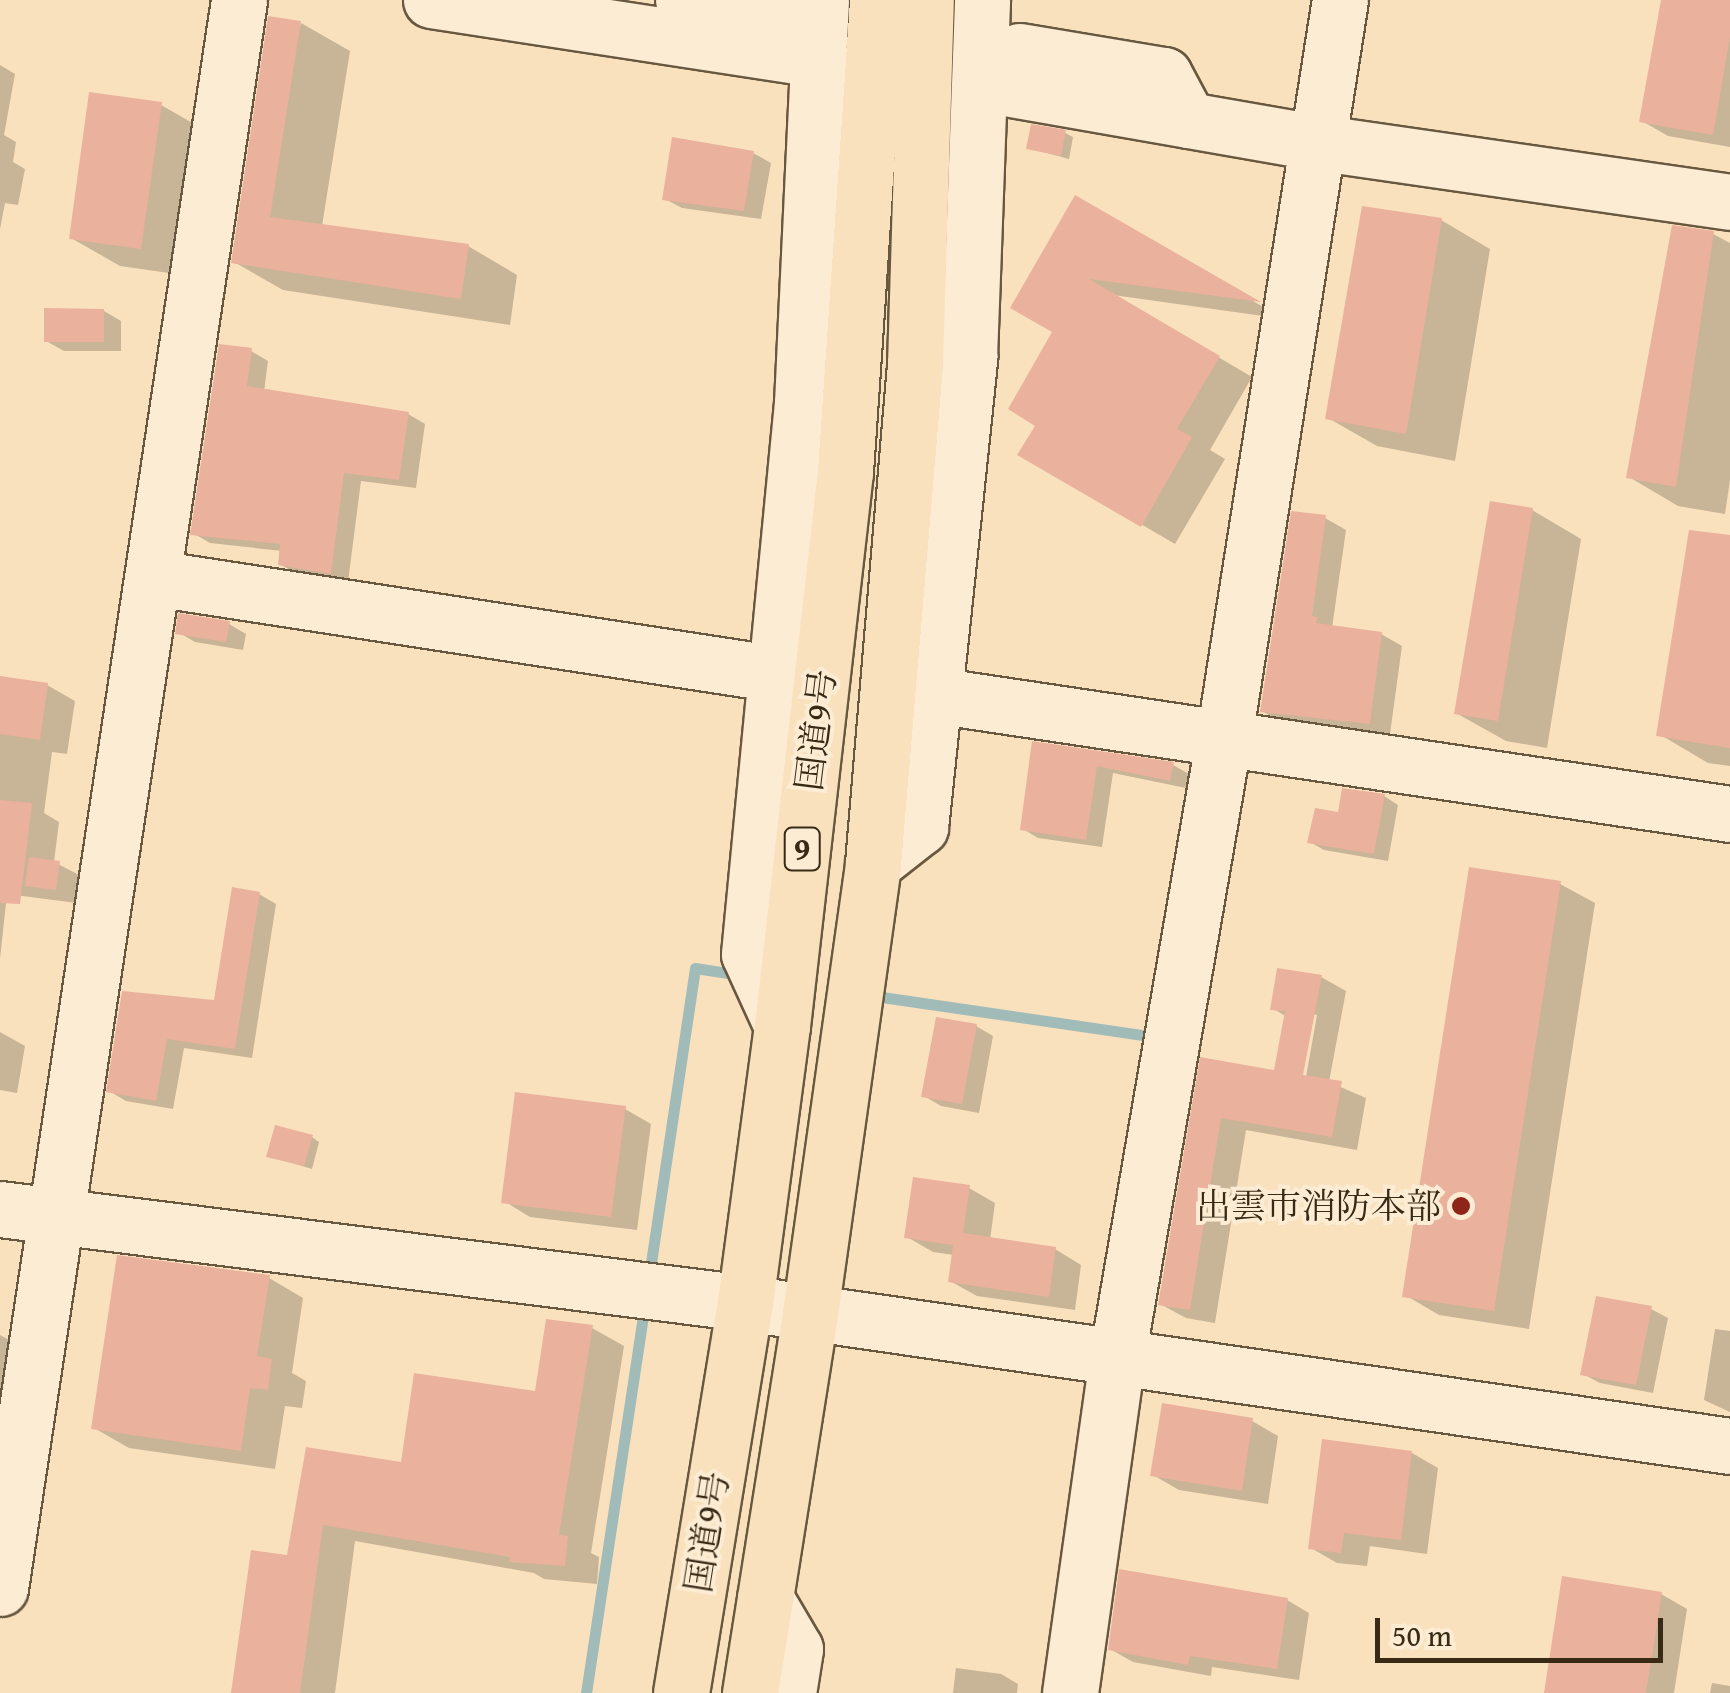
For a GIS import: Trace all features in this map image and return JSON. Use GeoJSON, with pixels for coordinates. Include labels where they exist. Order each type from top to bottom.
{"type":"FeatureCollection","features":[{"type":"Feature","properties":{"kind":"highway","name":"9"},"geometry":{"type":"LineString","coordinates":[[864,0],[866,136]]}},
{"type":"Feature","properties":{"kind":"highway","name":"国道9号"},"geometry":{"type":"LineString","coordinates":[[681,1693],[745,1303],[782,1026],[845,471],[877,0]]}},
{"type":"Feature","properties":{"kind":"highway","name":"国道9号"},"geometry":{"type":"LineString","coordinates":[[750,1693],[810,1313],[872,864],[915,365],[926,0]]}},
{"type":"Feature","properties":{"kind":"street"},"geometry":{"type":"LineString","coordinates":[[0,1588],[59,1218],[238,0]]}},
{"type":"Feature","properties":{"kind":"street"},"geometry":{"type":"LineString","coordinates":[[431,0],[594,12],[820,60]]}},
{"type":"Feature","properties":{"kind":"street"},"geometry":{"type":"LineString","coordinates":[[683,0],[800,6],[820,60],[802,403],[749,954],[782,1026]]}},
{"type":"Feature","properties":{"kind":"street"},"geometry":{"type":"LineString","coordinates":[[872,864],[920,827],[1000,68],[982,0]]}},
{"type":"Feature","properties":{"kind":"street"},"geometry":{"type":"LineString","coordinates":[[1070,1693],[1118,1356],[1224,737],[1321,143],[1340,0]]}},
{"type":"Feature","properties":{"kind":"street"},"geometry":{"type":"LineString","coordinates":[[1067,29],[1150,41],[1176,97]]}},
{"type":"Feature","properties":{"kind":"street"},"geometry":{"type":"LineString","coordinates":[[1000,68],[1176,97],[1321,143],[1730,202]]}},
{"type":"Feature","properties":{"kind":"street"},"geometry":{"type":"LineString","coordinates":[[915,365],[961,439]]}},
{"type":"Feature","properties":{"kind":"street"},"geometry":{"type":"LineString","coordinates":[[802,403],[845,471]]}},
{"type":"Feature","properties":{"kind":"street"},"geometry":{"type":"LineString","coordinates":[[154,578],[778,674]]}},
{"type":"Feature","properties":{"kind":"street"},"geometry":{"type":"LineString","coordinates":[[934,695],[1730,814]]}},
{"type":"Feature","properties":{"kind":"street"},"geometry":{"type":"LineString","coordinates":[[0,1208],[745,1303],[1730,1446]]}},
{"type":"Feature","properties":{"kind":"street"},"geometry":{"type":"LineString","coordinates":[[765,1598],[794,1649],[788,1693]]}},
{"type":"Feature","properties":{"kind":"building"},"geometry":{"type":"Polygon","coordinates":[[[1661,0],[1730,0],[1730,37],[1713,135],[1639,122],[1661,0]]]}},
{"type":"Feature","properties":{"kind":"building"},"geometry":{"type":"Polygon","coordinates":[[[268,16],[301,21],[270,217],[469,244],[461,299],[231,263],[268,16]]]}},
{"type":"Feature","properties":{"kind":"building"},"geometry":{"type":"Polygon","coordinates":[[[89,92],[162,102],[141,249],[69,239],[89,92]]]}},
{"type":"Feature","properties":{"kind":"building"},"geometry":{"type":"Polygon","coordinates":[[[1031,124],[1066,130],[1061,156],[1026,149],[1031,124]]]}},
{"type":"Feature","properties":{"kind":"building"},"geometry":{"type":"Polygon","coordinates":[[[672,137],[754,151],[744,211],[662,200],[672,137]]]}},
{"type":"Feature","properties":{"kind":"building"},"geometry":{"type":"Polygon","coordinates":[[[1075,195],[1261,302],[1089,279],[1220,356],[1177,429],[1192,437],[1141,527],[1017,455],[1035,426],[1008,409],[1052,332],[1010,308],[1075,195]]]}},
{"type":"Feature","properties":{"kind":"building"},"geometry":{"type":"Polygon","coordinates":[[[1362,206],[1442,218],[1406,434],[1325,419],[1362,206]]]}},
{"type":"Feature","properties":{"kind":"building"},"geometry":{"type":"Polygon","coordinates":[[[1672,225],[1714,231],[1676,487],[1626,478],[1672,225]]]}},
{"type":"Feature","properties":{"kind":"building"},"geometry":{"type":"Polygon","coordinates":[[[44,308],[104,309],[104,342],[44,342],[44,308]]]}},
{"type":"Feature","properties":{"kind":"building"},"geometry":{"type":"Polygon","coordinates":[[[219,344],[252,348],[247,386],[409,412],[399,480],[344,473],[331,574],[278,565],[280,544],[190,535],[219,344]]]}},
{"type":"Feature","properties":{"kind":"building"},"geometry":{"type":"Polygon","coordinates":[[[1490,501],[1533,508],[1498,721],[1454,714],[1490,501]]]}},
{"type":"Feature","properties":{"kind":"building"},"geometry":{"type":"Polygon","coordinates":[[[1291,511],[1326,515],[1312,616],[1318,617],[1316,623],[1382,632],[1370,724],[1260,712],[1291,511]]]}},
{"type":"Feature","properties":{"kind":"building"},"geometry":{"type":"Polygon","coordinates":[[[1689,530],[1730,535],[1730,748],[1656,736],[1689,530]]]}},
{"type":"Feature","properties":{"kind":"building"},"geometry":{"type":"Polygon","coordinates":[[[178,613],[230,621],[226,642],[175,634],[178,613]]]}},
{"type":"Feature","properties":{"kind":"building"},"geometry":{"type":"Polygon","coordinates":[[[0,676],[48,683],[40,740],[0,734],[0,676]]]}},
{"type":"Feature","properties":{"kind":"building"},"geometry":{"type":"Polygon","coordinates":[[[1032,741],[1174,762],[1170,781],[1097,766],[1086,840],[1020,830],[1032,741]]]}},
{"type":"Feature","properties":{"kind":"building"},"geometry":{"type":"Polygon","coordinates":[[[1342,788],[1385,794],[1374,854],[1307,843],[1315,808],[1338,812],[1342,788]]]}},
{"type":"Feature","properties":{"kind":"building"},"geometry":{"type":"Polygon","coordinates":[[[0,800],[32,803],[20,904],[0,903],[0,800]]]}},
{"type":"Feature","properties":{"kind":"building"},"geometry":{"type":"Polygon","coordinates":[[[29,857],[60,861],[56,890],[25,886],[29,857]]]}},
{"type":"Feature","properties":{"kind":"building"},"geometry":{"type":"Polygon","coordinates":[[[1469,867],[1561,881],[1494,1311],[1402,1297],[1469,867]]]}},
{"type":"Feature","properties":{"kind":"building"},"geometry":{"type":"Polygon","coordinates":[[[232,887],[260,892],[235,1049],[167,1039],[156,1101],[106,1092],[122,991],[214,1000],[232,887]]]}},
{"type":"Feature","properties":{"kind":"building"},"geometry":{"type":"Polygon","coordinates":[[[1277,968],[1322,975],[1303,1075],[1342,1081],[1332,1137],[1221,1118],[1190,1310],[1158,1305],[1200,1057],[1274,1070],[1285,1011],[1270,1010],[1277,968]]]}},
{"type":"Feature","properties":{"kind":"building"},"geometry":{"type":"Polygon","coordinates":[[[936,1017],[977,1024],[962,1104],[921,1097],[936,1017]]]}},
{"type":"Feature","properties":{"kind":"building"},"geometry":{"type":"Polygon","coordinates":[[[515,1092],[626,1106],[611,1217],[501,1203],[515,1092]]]}},
{"type":"Feature","properties":{"kind":"building"},"geometry":{"type":"Polygon","coordinates":[[[275,1125],[313,1135],[304,1166],[266,1157],[275,1125]]]}},
{"type":"Feature","properties":{"kind":"building"},"geometry":{"type":"Polygon","coordinates":[[[913,1177],[970,1185],[963,1233],[1056,1247],[1049,1297],[948,1282],[953,1245],[904,1238],[913,1177]]]}},
{"type":"Feature","properties":{"kind":"building"},"geometry":{"type":"Polygon","coordinates":[[[117,1255],[270,1275],[257,1356],[272,1359],[268,1390],[250,1388],[241,1451],[91,1429],[117,1255]]]}},
{"type":"Feature","properties":{"kind":"building"},"geometry":{"type":"Polygon","coordinates":[[[1596,1296],[1652,1306],[1636,1385],[1580,1375],[1596,1296]]]}},
{"type":"Feature","properties":{"kind":"building"},"geometry":{"type":"Polygon","coordinates":[[[546,1319],[593,1325],[559,1535],[568,1536],[565,1566],[509,1562],[510,1557],[323,1525],[300,1693],[231,1693],[251,1550],[287,1555],[306,1447],[401,1462],[414,1373],[535,1391],[546,1319]]]}},
{"type":"Feature","properties":{"kind":"building"},"geometry":{"type":"Polygon","coordinates":[[[1162,1403],[1253,1418],[1242,1491],[1150,1476],[1162,1403]]]}},
{"type":"Feature","properties":{"kind":"building"},"geometry":{"type":"Polygon","coordinates":[[[1322,1439],[1412,1451],[1401,1540],[1344,1533],[1341,1553],[1308,1549],[1322,1439]]]}},
{"type":"Feature","properties":{"kind":"building"},"geometry":{"type":"Polygon","coordinates":[[[1119,1569],[1288,1598],[1277,1669],[1190,1656],[1188,1665],[1108,1650],[1119,1569]]]}},
{"type":"Feature","properties":{"kind":"building"},"geometry":{"type":"Polygon","coordinates":[[[1562,1576],[1662,1592],[1646,1693],[1544,1693],[1562,1576]]]}},
{"type":"Feature","properties":{"kind":"waterway"},"geometry":{"type":"LineString","coordinates":[[649,1276],[695,968],[741,975]]}},
{"type":"Feature","properties":{"kind":"waterway"},"geometry":{"type":"LineString","coordinates":[[868,995],[1155,1037]]}},
{"type":"Feature","properties":{"kind":"waterway"},"geometry":{"type":"LineString","coordinates":[[586,1693],[645,1304]]}},
{"type":"Feature","properties":{"kind":"place","name":"出雲市消防本部"},"geometry":{"type":"Point","coordinates":[1461,1206]}}]}
